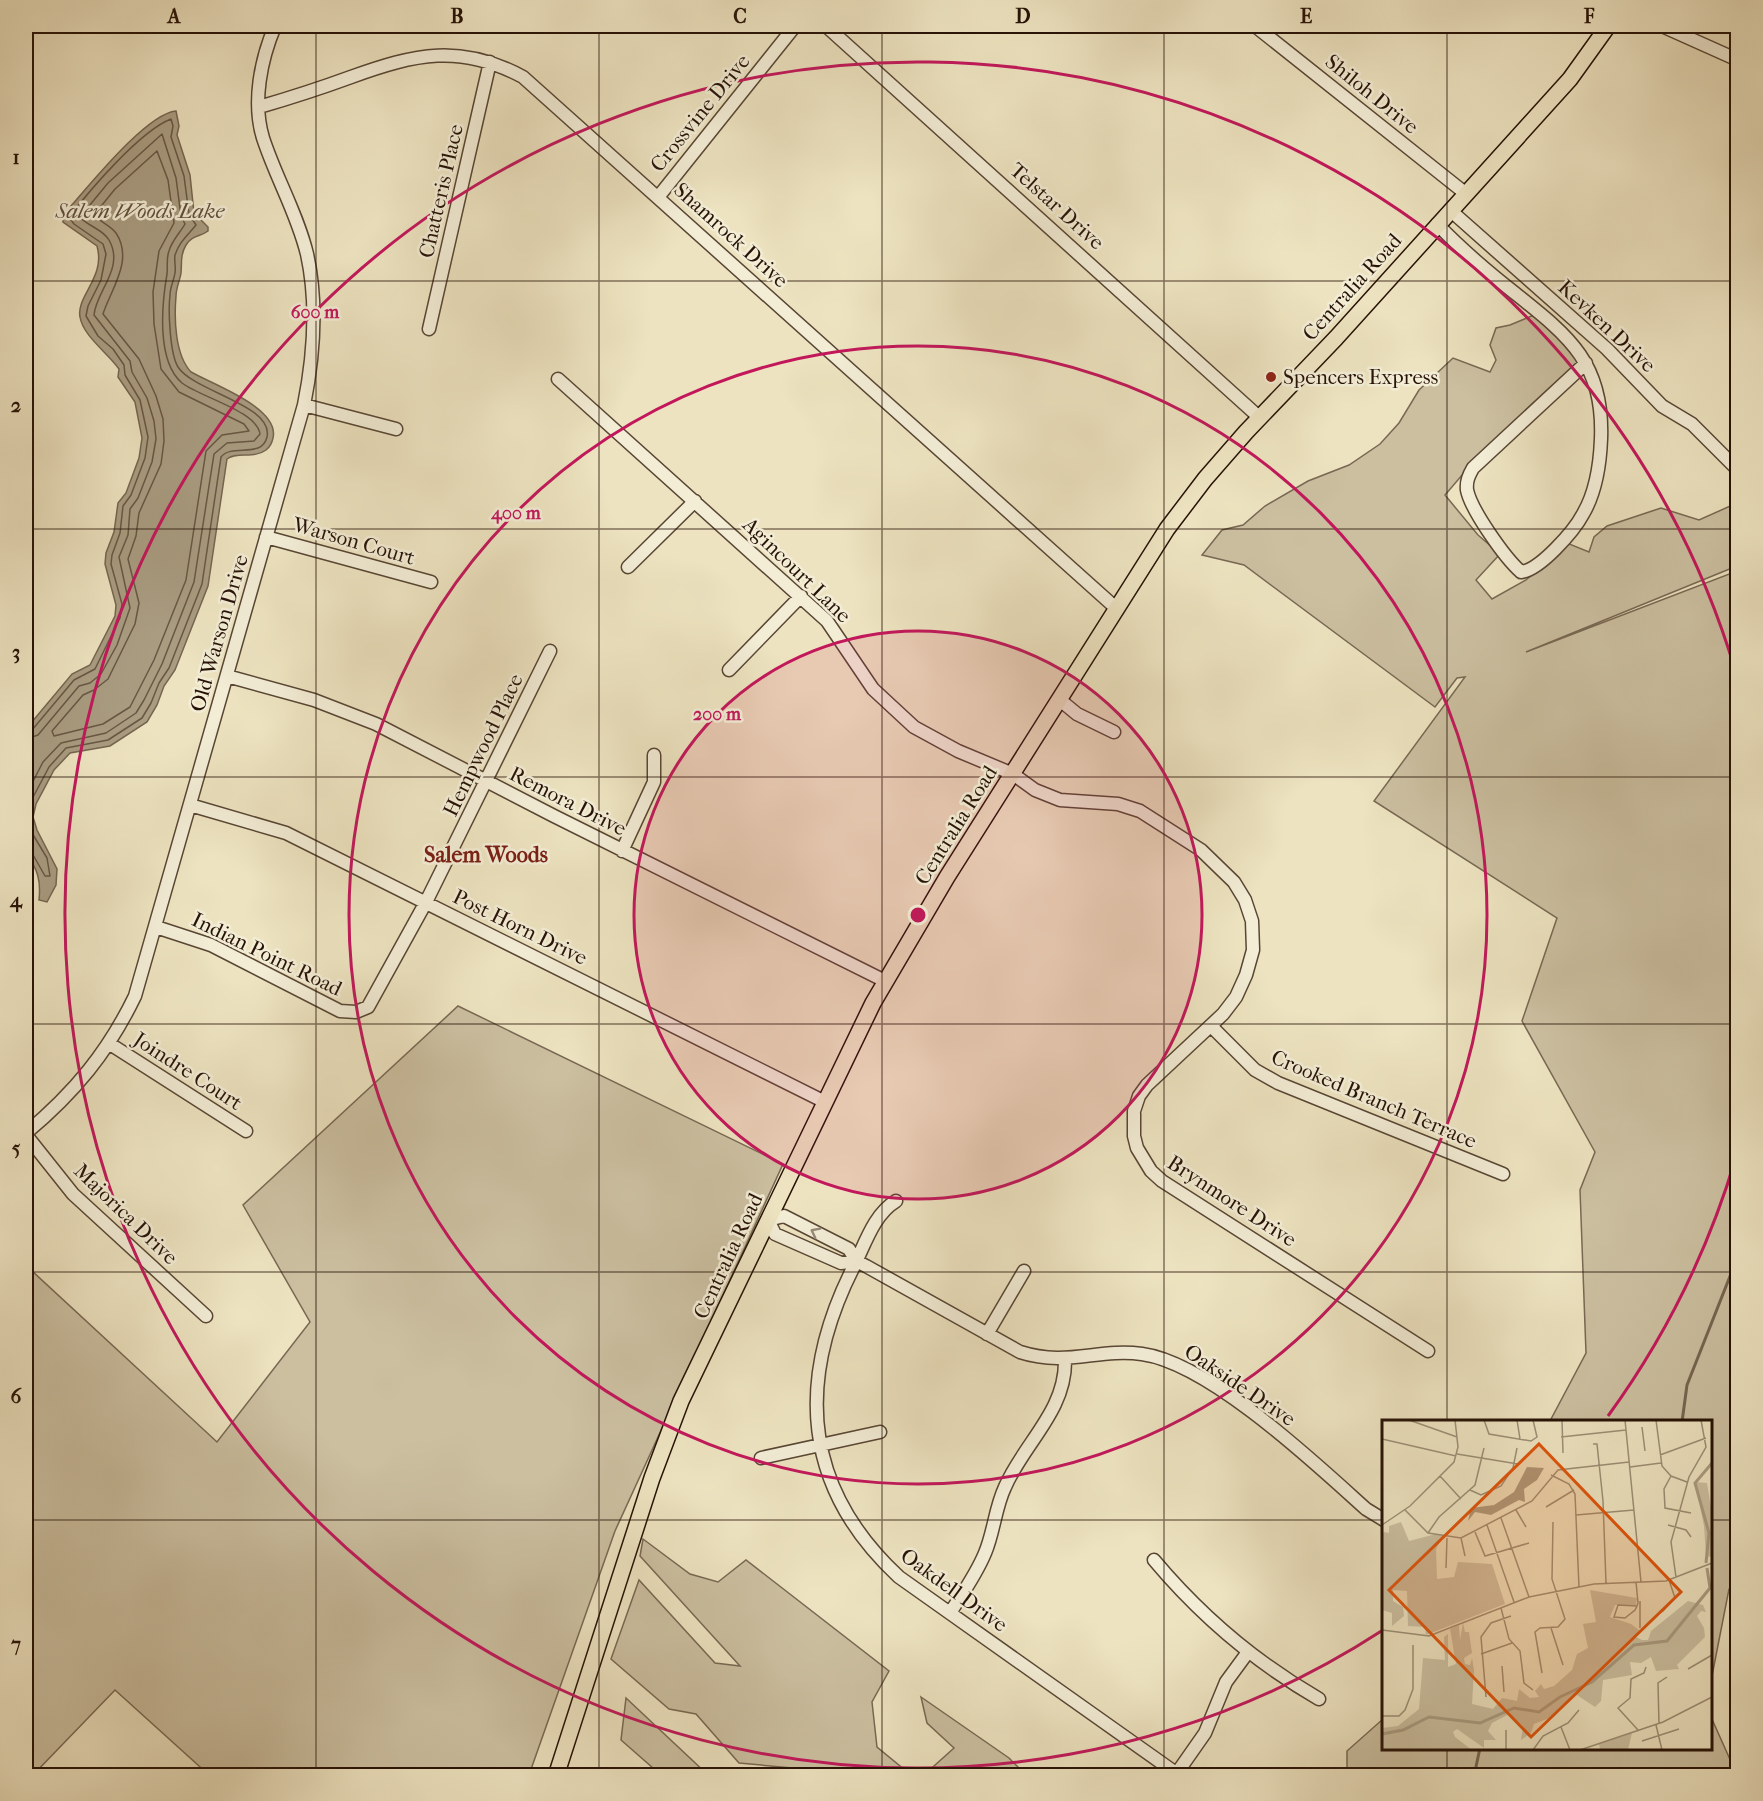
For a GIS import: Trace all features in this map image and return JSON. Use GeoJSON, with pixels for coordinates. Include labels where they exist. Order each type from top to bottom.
{"type":"FeatureCollection","features":[{"type":"Feature","properties":{"kind":"main road","name":"Centralia Road"},"geometry":{"type":"LineString","coordinates":[[556,1776],[671,1425],[885,981],[1117,609],[1191,496],[1570,79],[1608,26]]}},
{"type":"Feature","properties":{"kind":"street","name":"Old Warson Drive"},"geometry":{"type":"LineString","coordinates":[[26,1134],[74,1090],[110,1044],[135,996],[304,405],[312,354],[312,285],[302,234],[263,137],[259,107],[262,68],[275,26]]}},
{"type":"Feature","properties":{"kind":"street","name":"Crossvine Drive"},"geometry":{"type":"LineString","coordinates":[[659,196],[795,26]]}},
{"type":"Feature","properties":{"kind":"street","name":"Telstar Drive"},"geometry":{"type":"LineString","coordinates":[[826,26],[1260,418]]}},
{"type":"Feature","properties":{"kind":"street","name":"Shiloh Drive"},"geometry":{"type":"LineString","coordinates":[[1254,26],[1465,193]]}},
{"type":"Feature","properties":{"kind":"street"},"geometry":{"type":"LineString","coordinates":[[1662,26],[1737,60]]}},
{"type":"Feature","properties":{"kind":"street","name":"Shamrock Drive"},"geometry":{"type":"LineString","coordinates":[[259,107],[419,56],[456,55],[506,68],[539,88],[1117,609]]}},
{"type":"Feature","properties":{"kind":"street","name":"Chatteris Place"},"geometry":{"type":"LineString","coordinates":[[429,329],[490,62]]}},
{"type":"Feature","properties":{"kind":"street","name":"Kevken Drive"},"geometry":{"type":"LineString","coordinates":[[1450,210],[1607,349],[1662,406],[1692,424],[1737,470]]}},
{"type":"Feature","properties":{"kind":"street"},"geometry":{"type":"LineString","coordinates":[[1437,224],[1473,259],[1558,328],[1586,363],[1601,409],[1601,454],[1594,491],[1587,508],[1569,536],[1532,567],[1521,572],[1497,543],[1469,497],[1469,474],[1586,363]]}},
{"type":"Feature","properties":{"kind":"street","name":"Agincourt Lane"},"geometry":{"type":"LineString","coordinates":[[558,379],[801,596],[834,629],[873,689],[900,716],[933,740],[1013,774]]}},
{"type":"Feature","properties":{"kind":"street"},"geometry":{"type":"LineString","coordinates":[[304,405],[396,429]]}},
{"type":"Feature","properties":{"kind":"street"},"geometry":{"type":"LineString","coordinates":[[628,567],[695,501]]}},
{"type":"Feature","properties":{"kind":"street","name":"Warson Court"},"geometry":{"type":"LineString","coordinates":[[266,537],[431,582]]}},
{"type":"Feature","properties":{"kind":"street"},"geometry":{"type":"LineString","coordinates":[[729,670],[801,596]]}},
{"type":"Feature","properties":{"kind":"street","name":"Hempwood Place"},"geometry":{"type":"LineString","coordinates":[[361,1010],[373,1001],[426,902],[550,651]]}},
{"type":"Feature","properties":{"kind":"street","name":"Remora Drive"},"geometry":{"type":"LineString","coordinates":[[227,676],[346,711],[885,981]]}},
{"type":"Feature","properties":{"kind":"street"},"geometry":{"type":"LineString","coordinates":[[1060,700],[1077,714],[1114,732]]}},
{"type":"Feature","properties":{"kind":"street"},"geometry":{"type":"LineString","coordinates":[[622,850],[638,822],[654,782],[654,755]]}},
{"type":"Feature","properties":{"kind":"street","name":"Brynmore Drive"},"geometry":{"type":"LineString","coordinates":[[1013,774],[1035,790],[1060,800],[1118,804],[1140,811],[1201,850],[1234,882],[1245,900],[1252,921],[1253,950],[1246,975],[1236,997],[1211,1026],[1139,1096],[1133,1124],[1142,1159],[1162,1181],[1428,1351]]}},
{"type":"Feature","properties":{"kind":"street","name":"Post Horn Drive"},"geometry":{"type":"LineString","coordinates":[[190,805],[286,833],[825,1102]]}},
{"type":"Feature","properties":{"kind":"street","name":"Indian Point Road"},"geometry":{"type":"LineString","coordinates":[[156,927],[184,934],[211,945],[340,1011],[361,1010]]}},
{"type":"Feature","properties":{"kind":"street","name":"Crooked Branch Terrace"},"geometry":{"type":"LineString","coordinates":[[1211,1026],[1255,1070],[1278,1083],[1503,1174]]}},
{"type":"Feature","properties":{"kind":"street","name":"Joindre Court"},"geometry":{"type":"LineString","coordinates":[[110,1044],[246,1131]]}},
{"type":"Feature","properties":{"kind":"street","name":"Majorica Drive"},"geometry":{"type":"LineString","coordinates":[[26,1134],[73,1194],[206,1316]]}},
{"type":"Feature","properties":{"kind":"street","name":"Oakdell Drive"},"geometry":{"type":"LineString","coordinates":[[896,1202],[879,1216],[856,1261],[826,1329],[821,1351],[816,1392],[821,1445],[836,1493],[867,1545],[899,1577],[1179,1774]]}},
{"type":"Feature","properties":{"kind":"street","name":"Oakside Drive"},"geometry":{"type":"LineString","coordinates":[[856,1261],[841,1263],[775,1234],[768,1220],[784,1216],[849,1249],[856,1261],[1020,1352],[1048,1359],[1065,1360],[1127,1353],[1165,1359],[1202,1379],[1265,1422],[1366,1509],[1382,1519]]}},
{"type":"Feature","properties":{"kind":"street"},"geometry":{"type":"LineString","coordinates":[[987,1334],[1024,1271]]}},
{"type":"Feature","properties":{"kind":"street"},"geometry":{"type":"LineString","coordinates":[[950,1613],[984,1555],[996,1509],[1013,1470],[1054,1409],[1064,1382],[1065,1360]]}},
{"type":"Feature","properties":{"kind":"street"},"geometry":{"type":"LineString","coordinates":[[761,1458],[880,1432]]}},
{"type":"Feature","properties":{"kind":"street"},"geometry":{"type":"LineString","coordinates":[[1154,1560],[1195,1606],[1248,1652],[1319,1699]]}},
{"type":"Feature","properties":{"kind":"street"},"geometry":{"type":"LineString","coordinates":[[1179,1774],[1205,1733],[1226,1682],[1248,1652]]}},
{"type":"Feature","properties":{"kind":"shaded area"},"geometry":{"type":"Polygon","coordinates":[[[1534,315],[1565,341],[1579,363],[1463,474],[1445,495],[1478,535],[1500,554],[1476,580],[1492,599],[1526,580],[1567,543],[1589,552],[1594,537],[1607,526],[1661,508],[1699,520],[1737,503],[1737,566],[1526,652],[1737,571],[1738,1580],[1729,1589],[1712,1676],[1712,1420],[1551,1420],[1586,1353],[1580,1190],[1595,1152],[1522,1021],[1557,918],[1374,801],[1465,677],[1457,678],[1435,707],[1244,565],[1202,555],[1222,530],[1243,525],[1265,506],[1308,481],[1349,465],[1380,444],[1399,423],[1419,390],[1453,358],[1490,372],[1496,360],[1490,345],[1496,328],[1534,315]]]}},
{"type":"Feature","properties":{"kind":"shaded area"},"geometry":{"type":"Polygon","coordinates":[[[458,1006],[783,1164],[615,1531],[529,1775],[209,1775],[115,1690],[33,1775],[26,1775],[26,1255],[31,1270],[217,1442],[310,1322],[243,1205],[458,1006]]]}},
{"type":"Feature","properties":{"kind":"shaded area"},"geometry":{"type":"Polygon","coordinates":[[[643,1539],[690,1574],[718,1582],[746,1560],[889,1671],[872,1702],[877,1747],[911,1775],[800,1775],[792,1768],[739,1763],[696,1714],[669,1709],[611,1659],[639,1580],[715,1663],[740,1666],[640,1556],[643,1539]]]}},
{"type":"Feature","properties":{"kind":"shaded area"},"geometry":{"type":"Polygon","coordinates":[[[921,1697],[1009,1758],[1026,1775],[924,1775],[954,1748],[927,1723],[921,1697]]]}},
{"type":"Feature","properties":{"kind":"shaded area"},"geometry":{"type":"Polygon","coordinates":[[[626,1698],[708,1775],[661,1775],[621,1740],[626,1698]]]}},
{"type":"Feature","properties":{"kind":"shaded area"},"geometry":{"type":"Polygon","coordinates":[[[1712,1719],[1737,1775],[1347,1775],[1347,1751],[1382,1720],[1382,1750],[1712,1750],[1712,1719]]]}},
{"type":"Feature","properties":{"kind":"water","name":"Salem Woods Lake"},"geometry":{"type":"Polygon","coordinates":[[[176,111],[179,126],[177,135],[190,175],[194,213],[208,227],[208,231],[188,242],[183,252],[175,305],[179,347],[191,372],[256,407],[272,427],[273,438],[269,448],[261,453],[236,455],[227,459],[208,586],[175,670],[164,686],[147,722],[110,746],[70,753],[54,770],[36,804],[33,817],[37,830],[57,869],[56,885],[47,902],[39,900],[38,876],[26,854],[26,729],[72,674],[90,665],[115,616],[116,605],[105,564],[106,553],[114,532],[118,503],[126,493],[139,458],[142,438],[135,402],[118,377],[119,369],[91,338],[80,317],[82,301],[98,267],[97,246],[63,222],[63,215],[132,139],[163,115],[176,111]]]}},
{"type":"Feature","properties":{"kind":"waterway"},"geometry":{"type":"LineString","coordinates":[[1682,1420],[1687,1385],[1738,1256]]}},
{"type":"Feature","properties":{"kind":"waterway"},"geometry":{"type":"LineString","coordinates":[[1474,1776],[1480,1750]]}},
{"type":"Feature","properties":{"kind":"place","name":"Spencers Express"},"geometry":{"type":"Point","coordinates":[1271,377]}},
{"type":"Feature","properties":{"kind":"district","name":"Salem Woods"},"geometry":{"type":"Point","coordinates":[486,855]}}]}
